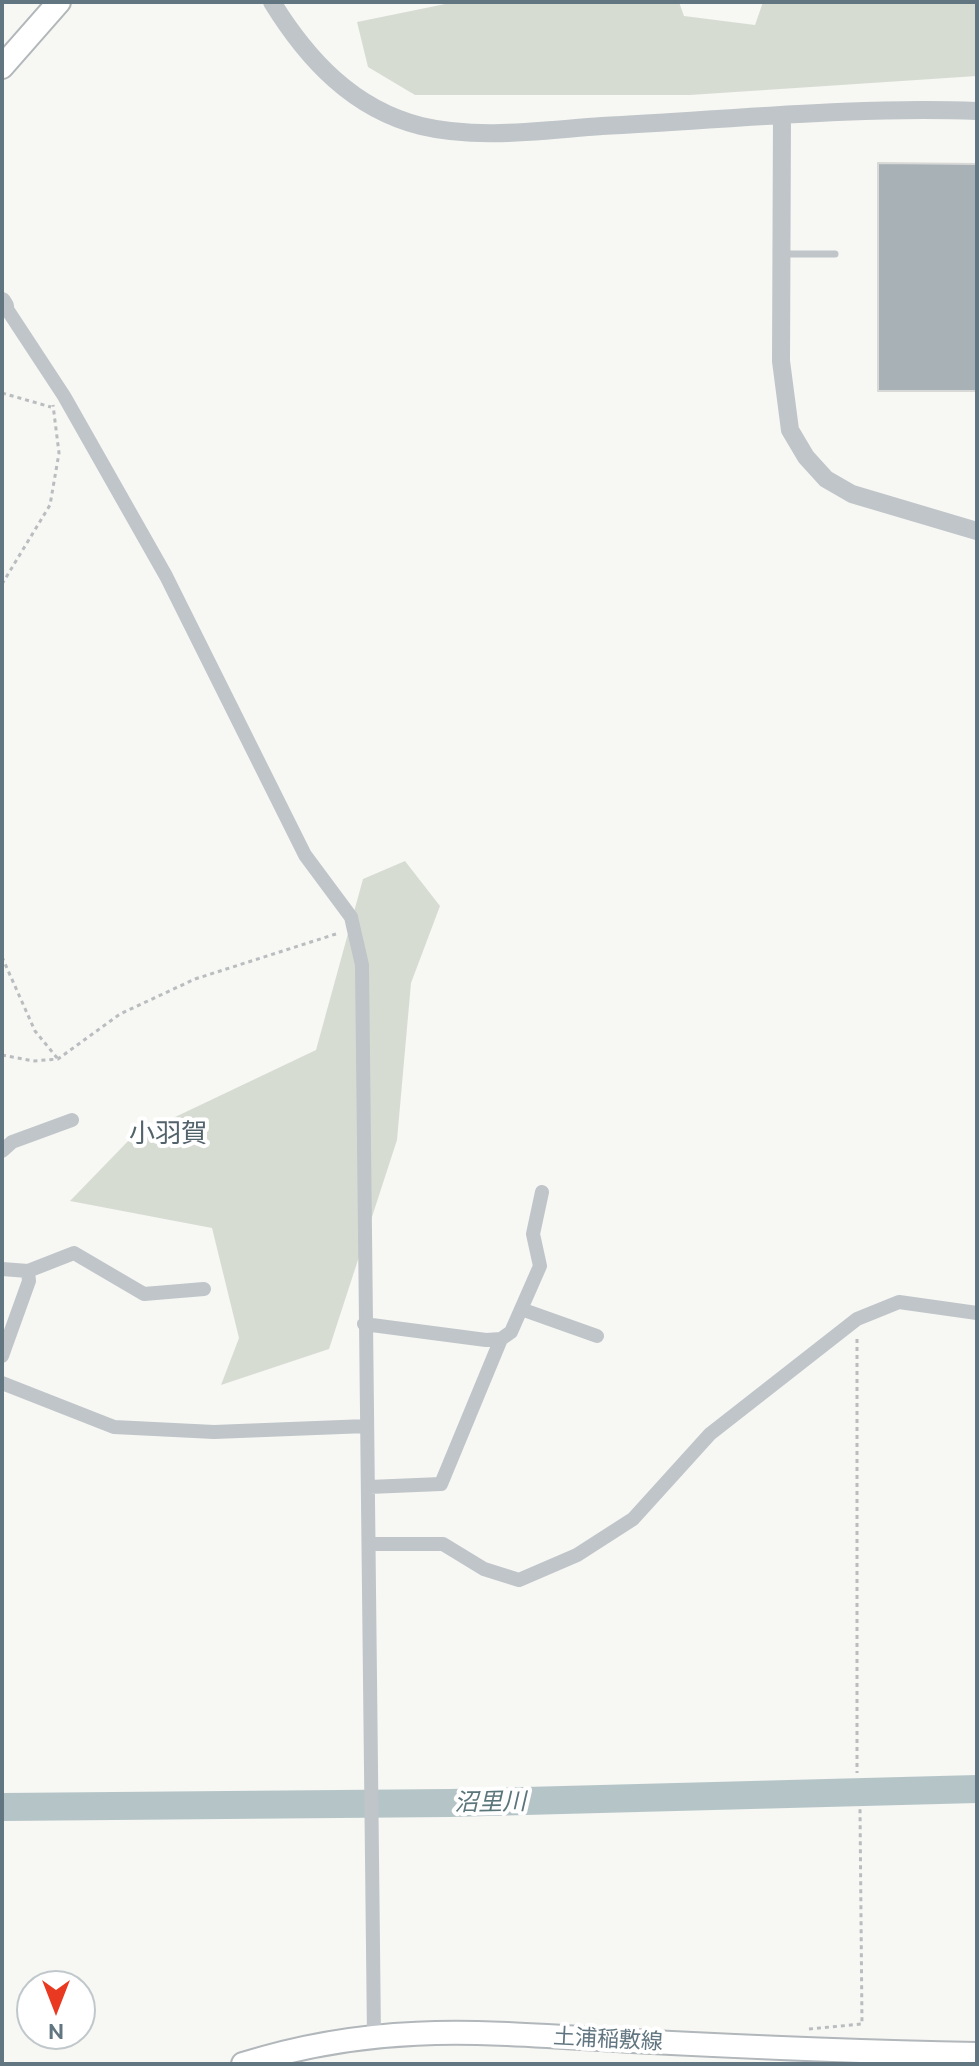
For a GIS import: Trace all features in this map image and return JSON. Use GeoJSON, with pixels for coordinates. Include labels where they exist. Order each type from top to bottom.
{"type":"FeatureCollection","features":[{"type":"Feature","properties":{"kind":"main road"},"geometry":{"type":"LineString","coordinates":[[2,67],[59,2]]}},
{"type":"Feature","properties":{"kind":"main road","name":"土浦稲敷線"},"geometry":{"type":"LineString","coordinates":[[243,2064],[285,2051],[374,2035],[452,2030],[756,2047],[977,2054]]}},
{"type":"Feature","properties":{"kind":"street"},"geometry":{"type":"LineString","coordinates":[[272,2],[307,55],[334,81],[385,111],[421,126],[479,132],[782,116],[977,111]]}},
{"type":"Feature","properties":{"kind":"street"},"geometry":{"type":"LineString","coordinates":[[782,116],[784,404],[790,430],[806,457],[826,479],[852,494],[977,531]]}},
{"type":"Feature","properties":{"kind":"street"},"geometry":{"type":"LineString","coordinates":[[4,303],[64,396],[166,576],[305,855],[351,917],[362,965],[374,2035]]}},
{"type":"Feature","properties":{"kind":"street"},"geometry":{"type":"LineString","coordinates":[[2,1151],[12,1142],[72,1120]]}},
{"type":"Feature","properties":{"kind":"street"},"geometry":{"type":"LineString","coordinates":[[364,1324],[486,1340],[501,1339],[511,1332],[540,1266],[533,1234],[542,1192]]}},
{"type":"Feature","properties":{"kind":"street"},"geometry":{"type":"LineString","coordinates":[[2,1269],[28,1271],[74,1253],[144,1294],[204,1289]]}},
{"type":"Feature","properties":{"kind":"street"},"geometry":{"type":"LineString","coordinates":[[2,1356],[29,1281],[28,1271]]}},
{"type":"Feature","properties":{"kind":"street"},"geometry":{"type":"LineString","coordinates":[[370,1544],[443,1544],[484,1569],[519,1580],[577,1555],[633,1519],[710,1434],[799,1360],[857,1319],[899,1302],[977,1313]]}},
{"type":"Feature","properties":{"kind":"street"},"geometry":{"type":"LineString","coordinates":[[521,1309],[597,1336]]}},
{"type":"Feature","properties":{"kind":"street"},"geometry":{"type":"LineString","coordinates":[[369,1487],[441,1484],[501,1339]]}},
{"type":"Feature","properties":{"kind":"street"},"geometry":{"type":"LineString","coordinates":[[2,1383],[114,1427],[214,1432],[367,1426]]}},
{"type":"Feature","properties":{"kind":"lane"},"geometry":{"type":"LineString","coordinates":[[782,254],[835,254]]}},
{"type":"Feature","properties":{"kind":"path"},"geometry":{"type":"LineString","coordinates":[[2,393],[51,407]]}},
{"type":"Feature","properties":{"kind":"path"},"geometry":{"type":"LineString","coordinates":[[51,407],[64,396]]}},
{"type":"Feature","properties":{"kind":"path"},"geometry":{"type":"LineString","coordinates":[[2,584],[50,505],[59,453],[59,428],[51,407]]}},
{"type":"Feature","properties":{"kind":"path"},"geometry":{"type":"LineString","coordinates":[[2,1055],[33,1061],[58,1059],[120,1014],[195,979],[354,928]]}},
{"type":"Feature","properties":{"kind":"path"},"geometry":{"type":"LineString","coordinates":[[2,957],[35,1031],[58,1059]]}},
{"type":"Feature","properties":{"kind":"path"},"geometry":{"type":"LineString","coordinates":[[857,1319],[857,1773]]}},
{"type":"Feature","properties":{"kind":"path"},"geometry":{"type":"LineString","coordinates":[[806,2029],[862,2024],[860,1809]]}},
{"type":"Feature","properties":{"kind":"shaded area"},"geometry":{"type":"Polygon","coordinates":[[[455,2],[679,2],[684,16],[755,25],[763,2],[977,2],[977,76],[690,95],[415,95],[368,67],[357,22],[455,2]]]}},
{"type":"Feature","properties":{"kind":"shaded area"},"geometry":{"type":"Polygon","coordinates":[[[405,861],[440,906],[411,983],[397,1140],[329,1349],[221,1385],[239,1338],[212,1228],[70,1201],[131,1138],[316,1050],[363,879],[405,861]]]}},
{"type":"Feature","properties":{"kind":"building"},"geometry":{"type":"Polygon","coordinates":[[[878,163],[977,164],[977,391],[878,391],[878,163]]]}},
{"type":"Feature","properties":{"kind":"waterway","name":"沼里川"},"geometry":{"type":"LineString","coordinates":[[2,1807],[450,1803],[977,1789]]}},
{"type":"Feature","properties":{"kind":"district","name":"小羽賀"},"geometry":{"type":"Point","coordinates":[168,1133]}}]}
